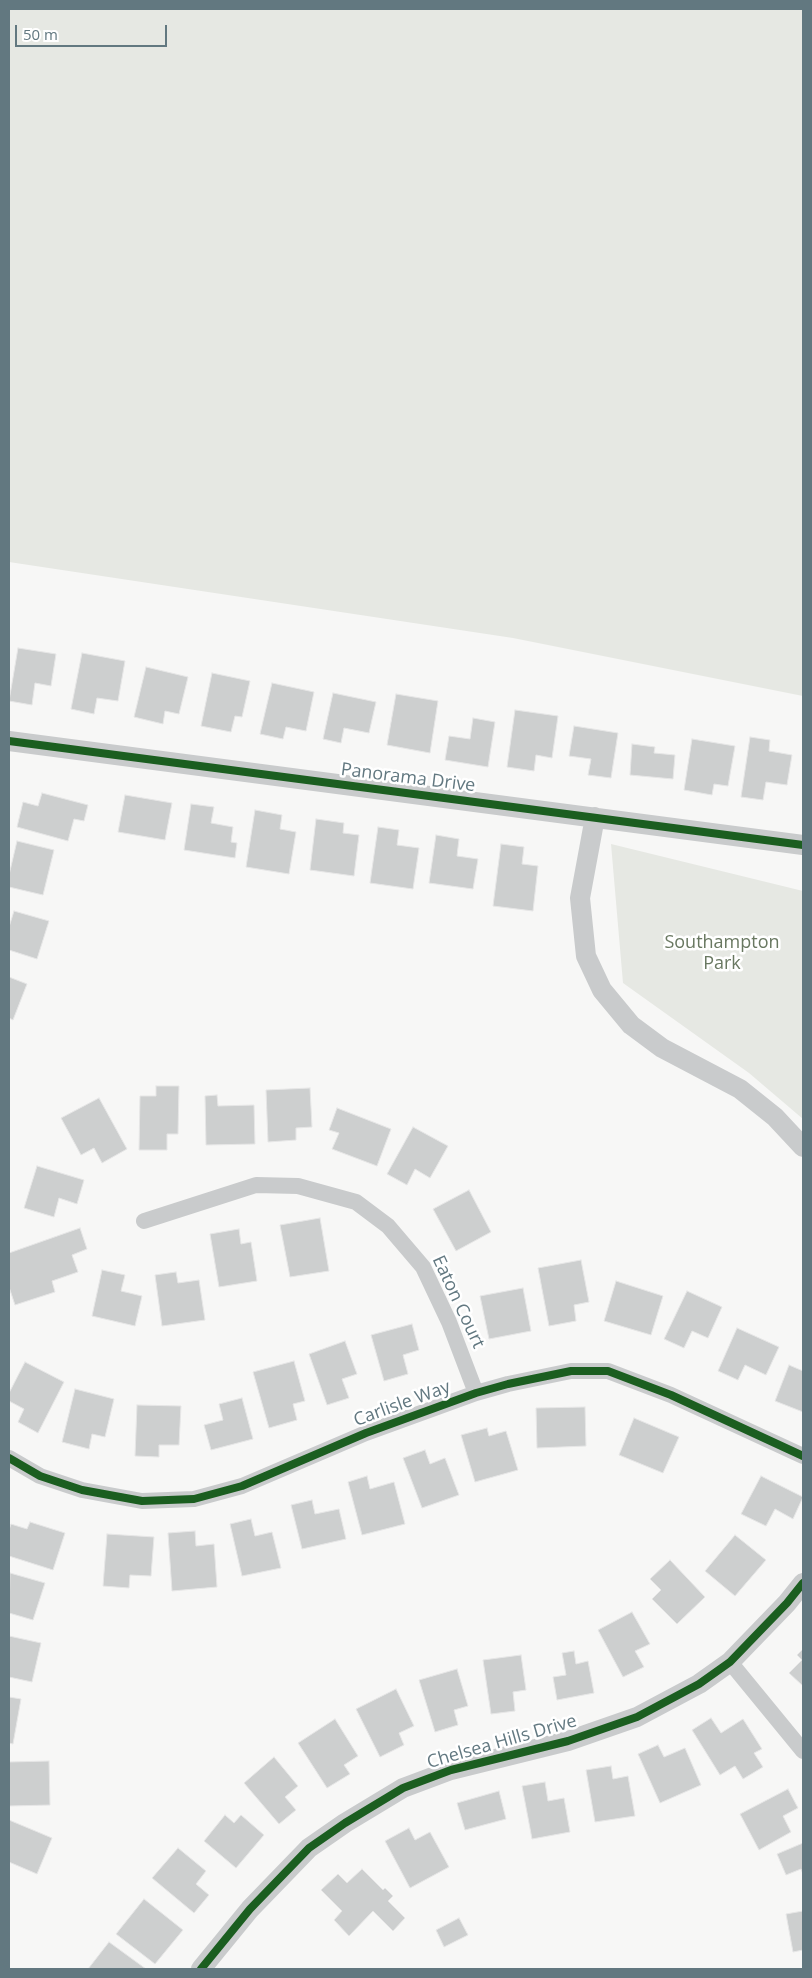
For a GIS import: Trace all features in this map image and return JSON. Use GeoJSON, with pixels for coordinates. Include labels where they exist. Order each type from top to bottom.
{"type":"FeatureCollection","features":[{"type":"Feature","properties":{"kind":"street","name":"Panorama Drive"},"geometry":{"type":"LineString","coordinates":[[9,742],[803,845]]}},
{"type":"Feature","properties":{"kind":"street"},"geometry":{"type":"LineString","coordinates":[[596,817],[580,898],[586,956],[602,990],[631,1025],[662,1048],[740,1089],[775,1117],[803,1147]]}},
{"type":"Feature","properties":{"kind":"street","name":"Eaton Court"},"geometry":{"type":"LineString","coordinates":[[144,1221],[256,1185],[298,1186],[356,1202],[388,1226],[423,1266],[449,1322],[476,1393]]}},
{"type":"Feature","properties":{"kind":"street","name":"Carlisle Way"},"geometry":{"type":"LineString","coordinates":[[10,1462],[40,1476],[82,1490],[142,1501],[194,1499],[242,1486],[366,1433],[476,1393],[508,1384],[571,1372],[608,1372],[671,1395],[803,1456]]}},
{"type":"Feature","properties":{"kind":"street","name":"Chelsea Hills Drive"},"geometry":{"type":"LineString","coordinates":[[201,1969],[250,1909],[309,1848],[345,1823],[403,1788],[450,1770],[568,1741],[637,1717],[699,1684],[730,1662],[787,1604],[803,1583]]}},
{"type":"Feature","properties":{"kind":"street"},"geometry":{"type":"LineString","coordinates":[[730,1662],[803,1751]]}},
{"type":"Feature","properties":{"kind":"green space"},"geometry":{"type":"Polygon","coordinates":[[[9,9],[803,9],[803,696],[513,638],[9,562],[9,9]]]}},
{"type":"Feature","properties":{"kind":"green space","name":"Southampton Park"},"geometry":{"type":"Polygon","coordinates":[[[611,844],[803,891],[803,1119],[749,1073],[623,983],[611,844]]]}},
{"type":"Feature","properties":{"kind":"building"},"geometry":{"type":"Polygon","coordinates":[[[18,648],[56,654],[51,686],[35,683],[32,705],[9,701],[18,648]]]}},
{"type":"Feature","properties":{"kind":"building"},"geometry":{"type":"Polygon","coordinates":[[[82,653],[125,661],[118,701],[97,698],[94,714],[71,709],[82,653]]]}},
{"type":"Feature","properties":{"kind":"building"},"geometry":{"type":"Polygon","coordinates":[[[146,667],[188,677],[179,714],[165,711],[163,724],[134,717],[146,667]]]}},
{"type":"Feature","properties":{"kind":"building"},"geometry":{"type":"Polygon","coordinates":[[[212,673],[250,681],[242,717],[235,716],[231,732],[201,726],[212,673]]]}},
{"type":"Feature","properties":{"kind":"building"},"geometry":{"type":"Polygon","coordinates":[[[272,683],[314,692],[306,731],[286,727],[283,739],[260,734],[272,683]]]}},
{"type":"Feature","properties":{"kind":"building"},"geometry":{"type":"Polygon","coordinates":[[[333,693],[376,702],[369,733],[344,728],[341,743],[323,739],[333,693]]]}},
{"type":"Feature","properties":{"kind":"building"},"geometry":{"type":"Polygon","coordinates":[[[396,694],[438,701],[430,753],[387,745],[396,694]]]}},
{"type":"Feature","properties":{"kind":"building"},"geometry":{"type":"Polygon","coordinates":[[[515,710],[558,716],[552,758],[536,755],[534,771],[507,767],[515,710]]]}},
{"type":"Feature","properties":{"kind":"building"},"geometry":{"type":"Polygon","coordinates":[[[473,718],[495,722],[488,767],[445,760],[449,736],[470,739],[473,718]]]}},
{"type":"Feature","properties":{"kind":"building"},"geometry":{"type":"Polygon","coordinates":[[[574,726],[618,733],[611,778],[588,775],[591,759],[569,756],[574,726]]]}},
{"type":"Feature","properties":{"kind":"building"},"geometry":{"type":"Polygon","coordinates":[[[750,737],[770,740],[769,751],[792,755],[787,785],[766,782],[763,800],[741,797],[750,737]]]}},
{"type":"Feature","properties":{"kind":"building"},"geometry":{"type":"Polygon","coordinates":[[[692,739],[735,746],[728,786],[714,784],[712,795],[684,790],[692,739]]]}},
{"type":"Feature","properties":{"kind":"building"},"geometry":{"type":"Polygon","coordinates":[[[632,744],[655,747],[654,753],[675,755],[673,779],[630,775],[632,744]]]}},
{"type":"Feature","properties":{"kind":"building"},"geometry":{"type":"Polygon","coordinates":[[[42,793],[88,805],[84,821],[74,819],[68,841],[17,827],[23,802],[38,806],[42,793]]]}},
{"type":"Feature","properties":{"kind":"building"},"geometry":{"type":"Polygon","coordinates":[[[125,795],[172,803],[165,840],[118,832],[125,795]]]}},
{"type":"Feature","properties":{"kind":"building"},"geometry":{"type":"Polygon","coordinates":[[[191,804],[214,807],[211,823],[233,827],[231,842],[237,843],[235,858],[184,850],[191,804]]]}},
{"type":"Feature","properties":{"kind":"building"},"geometry":{"type":"Polygon","coordinates":[[[255,810],[282,815],[280,829],[296,832],[289,874],[246,867],[255,810]]]}},
{"type":"Feature","properties":{"kind":"building"},"geometry":{"type":"Polygon","coordinates":[[[316,819],[344,823],[343,833],[359,835],[354,876],[310,870],[316,819]]]}},
{"type":"Feature","properties":{"kind":"building"},"geometry":{"type":"Polygon","coordinates":[[[378,827],[399,830],[397,845],[419,848],[413,889],[370,883],[378,827]]]}},
{"type":"Feature","properties":{"kind":"building"},"geometry":{"type":"Polygon","coordinates":[[[436,835],[459,839],[457,856],[478,859],[473,889],[429,883],[436,835]]]}},
{"type":"Feature","properties":{"kind":"building"},"geometry":{"type":"Polygon","coordinates":[[[17,841],[54,850],[43,895],[9,887],[9,875],[17,841]]]}},
{"type":"Feature","properties":{"kind":"building"},"geometry":{"type":"Polygon","coordinates":[[[501,844],[524,847],[522,864],[538,866],[533,911],[493,906],[501,844]]]}},
{"type":"Feature","properties":{"kind":"building"},"geometry":{"type":"Polygon","coordinates":[[[14,911],[49,921],[37,959],[9,950],[9,927],[14,911]]]}},
{"type":"Feature","properties":{"kind":"building"},"geometry":{"type":"Polygon","coordinates":[[[9,977],[27,984],[13,1020],[9,1018],[9,977]]]}},
{"type":"Feature","properties":{"kind":"building"},"geometry":{"type":"Polygon","coordinates":[[[156,1086],[179,1086],[178,1134],[167,1134],[167,1150],[139,1150],[140,1096],[156,1096],[156,1086]]]}},
{"type":"Feature","properties":{"kind":"building"},"geometry":{"type":"Polygon","coordinates":[[[310,1088],[312,1127],[296,1128],[296,1140],[268,1142],[266,1090],[310,1088]]]}},
{"type":"Feature","properties":{"kind":"building"},"geometry":{"type":"Polygon","coordinates":[[[217,1095],[218,1106],[254,1105],[255,1144],[206,1145],[205,1096],[217,1095]]]}},
{"type":"Feature","properties":{"kind":"building"},"geometry":{"type":"Polygon","coordinates":[[[99,1098],[127,1149],[102,1163],[94,1148],[81,1155],[61,1118],[99,1098]]]}},
{"type":"Feature","properties":{"kind":"building"},"geometry":{"type":"Polygon","coordinates":[[[337,1108],[391,1129],[377,1166],[332,1149],[339,1133],[329,1130],[337,1108]]]}},
{"type":"Feature","properties":{"kind":"building"},"geometry":{"type":"Polygon","coordinates":[[[413,1127],[448,1146],[430,1178],[415,1169],[407,1185],[387,1174],[413,1127]]]}},
{"type":"Feature","properties":{"kind":"building"},"geometry":{"type":"Polygon","coordinates":[[[37,1166],[84,1180],[77,1204],[59,1198],[54,1217],[24,1208],[37,1166]]]}},
{"type":"Feature","properties":{"kind":"building"},"geometry":{"type":"Polygon","coordinates":[[[469,1190],[491,1232],[456,1251],[433,1209],[469,1190]]]}},
{"type":"Feature","properties":{"kind":"building"},"geometry":{"type":"Polygon","coordinates":[[[320,1218],[329,1271],[290,1277],[280,1225],[320,1218]]]}},
{"type":"Feature","properties":{"kind":"building"},"geometry":{"type":"Polygon","coordinates":[[[80,1228],[87,1249],[72,1255],[78,1272],[52,1281],[55,1292],[15,1305],[9,1287],[9,1253],[80,1228]]]}},
{"type":"Feature","properties":{"kind":"building"},"geometry":{"type":"Polygon","coordinates":[[[239,1229],[241,1244],[251,1242],[257,1281],[219,1287],[210,1234],[239,1229]]]}},
{"type":"Feature","properties":{"kind":"building"},"geometry":{"type":"Polygon","coordinates":[[[581,1260],[589,1302],[574,1305],[576,1321],[549,1326],[538,1268],[581,1260]]]}},
{"type":"Feature","properties":{"kind":"building"},"geometry":{"type":"Polygon","coordinates":[[[102,1270],[125,1275],[121,1291],[142,1296],[135,1326],[92,1316],[102,1270]]]}},
{"type":"Feature","properties":{"kind":"building"},"geometry":{"type":"Polygon","coordinates":[[[176,1272],[178,1283],[199,1280],[205,1320],[162,1326],[155,1275],[176,1272]]]}},
{"type":"Feature","properties":{"kind":"building"},"geometry":{"type":"Polygon","coordinates":[[[616,1281],[663,1296],[651,1335],[604,1321],[616,1281]]]}},
{"type":"Feature","properties":{"kind":"building"},"geometry":{"type":"Polygon","coordinates":[[[523,1288],[531,1331],[489,1339],[480,1296],[523,1288]]]}},
{"type":"Feature","properties":{"kind":"building"},"geometry":{"type":"Polygon","coordinates":[[[687,1291],[722,1307],[708,1338],[692,1331],[684,1348],[664,1339],[687,1291]]]}},
{"type":"Feature","properties":{"kind":"building"},"geometry":{"type":"Polygon","coordinates":[[[412,1324],[419,1350],[403,1355],[408,1374],[384,1381],[371,1335],[412,1324]]]}},
{"type":"Feature","properties":{"kind":"building"},"geometry":{"type":"Polygon","coordinates":[[[737,1328],[779,1347],[766,1375],[745,1365],[738,1380],[718,1371],[737,1328]]]}},
{"type":"Feature","properties":{"kind":"building"},"geometry":{"type":"Polygon","coordinates":[[[345,1341],[357,1374],[342,1379],[349,1398],[327,1405],[309,1354],[345,1341]]]}},
{"type":"Feature","properties":{"kind":"building"},"geometry":{"type":"Polygon","coordinates":[[[294,1361],[305,1401],[293,1404],[297,1420],[269,1428],[253,1372],[294,1361]]]}},
{"type":"Feature","properties":{"kind":"building"},"geometry":{"type":"Polygon","coordinates":[[[25,1362],[64,1382],[38,1433],[18,1422],[24,1409],[9,1401],[9,1393],[25,1362]]]}},
{"type":"Feature","properties":{"kind":"building"},"geometry":{"type":"Polygon","coordinates":[[[789,1365],[803,1371],[803,1412],[775,1401],[789,1365]]]}},
{"type":"Feature","properties":{"kind":"building"},"geometry":{"type":"Polygon","coordinates":[[[75,1389],[114,1399],[105,1437],[92,1434],[89,1449],[62,1442],[75,1389]]]}},
{"type":"Feature","properties":{"kind":"building"},"geometry":{"type":"Polygon","coordinates":[[[242,1398],[253,1439],[211,1450],[204,1425],[223,1420],[219,1404],[242,1398]]]}},
{"type":"Feature","properties":{"kind":"building"},"geometry":{"type":"Polygon","coordinates":[[[137,1405],[181,1406],[179,1445],[159,1445],[159,1457],[135,1456],[137,1405]]]}},
{"type":"Feature","properties":{"kind":"building"},"geometry":{"type":"Polygon","coordinates":[[[585,1407],[586,1446],[537,1448],[536,1408],[585,1407]]]}},
{"type":"Feature","properties":{"kind":"building"},"geometry":{"type":"Polygon","coordinates":[[[634,1418],[679,1437],[663,1473],[619,1455],[634,1418]]]}},
{"type":"Feature","properties":{"kind":"building"},"geometry":{"type":"Polygon","coordinates":[[[487,1428],[489,1436],[506,1431],[518,1470],[475,1482],[461,1435],[487,1428]]]}},
{"type":"Feature","properties":{"kind":"building"},"geometry":{"type":"Polygon","coordinates":[[[425,1450],[430,1464],[445,1458],[459,1495],[422,1508],[403,1458],[425,1450]]]}},
{"type":"Feature","properties":{"kind":"building"},"geometry":{"type":"Polygon","coordinates":[[[367,1476],[370,1489],[394,1482],[405,1524],[362,1535],[348,1482],[367,1476]]]}},
{"type":"Feature","properties":{"kind":"building"},"geometry":{"type":"Polygon","coordinates":[[[761,1476],[803,1497],[793,1519],[775,1509],[766,1526],[741,1514],[761,1476]]]}},
{"type":"Feature","properties":{"kind":"building"},"geometry":{"type":"Polygon","coordinates":[[[312,1500],[315,1514],[339,1509],[346,1539],[302,1549],[291,1505],[312,1500]]]}},
{"type":"Feature","properties":{"kind":"building"},"geometry":{"type":"Polygon","coordinates":[[[251,1519],[255,1536],[272,1532],[281,1568],[242,1576],[230,1524],[251,1519]]]}},
{"type":"Feature","properties":{"kind":"building"},"geometry":{"type":"Polygon","coordinates":[[[30,1522],[65,1533],[53,1570],[9,1556],[9,1530],[11,1524],[27,1529],[30,1522]]]}},
{"type":"Feature","properties":{"kind":"building"},"geometry":{"type":"Polygon","coordinates":[[[195,1531],[196,1546],[214,1544],[217,1587],[172,1591],[168,1533],[195,1531]]]}},
{"type":"Feature","properties":{"kind":"building"},"geometry":{"type":"Polygon","coordinates":[[[107,1534],[154,1537],[151,1576],[130,1575],[129,1588],[103,1586],[107,1534]]]}},
{"type":"Feature","properties":{"kind":"building"},"geometry":{"type":"Polygon","coordinates":[[[735,1535],[766,1560],[735,1596],[705,1571],[735,1535]]]}},
{"type":"Feature","properties":{"kind":"building"},"geometry":{"type":"Polygon","coordinates":[[[670,1560],[705,1597],[677,1624],[652,1599],[661,1590],[650,1579],[670,1560]]]}},
{"type":"Feature","properties":{"kind":"building"},"geometry":{"type":"Polygon","coordinates":[[[10,1573],[45,1583],[33,1620],[9,1613],[10,1573]]]}},
{"type":"Feature","properties":{"kind":"building"},"geometry":{"type":"Polygon","coordinates":[[[632,1612],[650,1644],[635,1651],[644,1667],[623,1677],[598,1630],[632,1612]]]}},
{"type":"Feature","properties":{"kind":"building"},"geometry":{"type":"Polygon","coordinates":[[[9,1636],[41,1643],[32,1682],[9,1677],[9,1636]]]}},
{"type":"Feature","properties":{"kind":"building"},"geometry":{"type":"Polygon","coordinates":[[[803,1649],[803,1686],[789,1673],[802,1660],[797,1655],[803,1649]]]}},
{"type":"Feature","properties":{"kind":"building"},"geometry":{"type":"Polygon","coordinates":[[[574,1651],[576,1664],[588,1661],[594,1693],[557,1700],[553,1677],[566,1675],[562,1653],[574,1651]]]}},
{"type":"Feature","properties":{"kind":"building"},"geometry":{"type":"Polygon","coordinates":[[[521,1655],[526,1690],[513,1692],[515,1711],[491,1714],[483,1660],[521,1655]]]}},
{"type":"Feature","properties":{"kind":"building"},"geometry":{"type":"Polygon","coordinates":[[[457,1669],[468,1706],[454,1710],[458,1725],[435,1732],[419,1680],[457,1669]]]}},
{"type":"Feature","properties":{"kind":"building"},"geometry":{"type":"Polygon","coordinates":[[[396,1689],[414,1726],[399,1733],[404,1745],[380,1757],[356,1709],[396,1689]]]}},
{"type":"Feature","properties":{"kind":"building"},"geometry":{"type":"Polygon","coordinates":[[[9,1697],[21,1699],[13,1744],[9,1743],[9,1697]]]}},
{"type":"Feature","properties":{"kind":"building"},"geometry":{"type":"Polygon","coordinates":[[[711,1718],[721,1733],[743,1719],[762,1749],[754,1753],[763,1767],[743,1779],[735,1766],[720,1775],[692,1730],[711,1718]]]}},
{"type":"Feature","properties":{"kind":"building"},"geometry":{"type":"Polygon","coordinates":[[[335,1719],[358,1756],[344,1765],[350,1774],[327,1788],[298,1743],[335,1719]]]}},
{"type":"Feature","properties":{"kind":"building"},"geometry":{"type":"Polygon","coordinates":[[[658,1745],[664,1757],[685,1748],[701,1785],[660,1803],[638,1754],[658,1745]]]}},
{"type":"Feature","properties":{"kind":"building"},"geometry":{"type":"Polygon","coordinates":[[[274,1757],[298,1786],[285,1797],[296,1810],[279,1824],[244,1783],[274,1757]]]}},
{"type":"Feature","properties":{"kind":"building"},"geometry":{"type":"Polygon","coordinates":[[[49,1761],[50,1805],[9,1806],[9,1762],[49,1761]]]}},
{"type":"Feature","properties":{"kind":"building"},"geometry":{"type":"Polygon","coordinates":[[[611,1766],[613,1779],[628,1776],[635,1816],[595,1822],[586,1770],[611,1766]]]}},
{"type":"Feature","properties":{"kind":"building"},"geometry":{"type":"Polygon","coordinates":[[[545,1782],[548,1801],[564,1798],[570,1832],[532,1839],[522,1786],[545,1782]]]}},
{"type":"Feature","properties":{"kind":"building"},"geometry":{"type":"Polygon","coordinates":[[[788,1789],[798,1808],[783,1816],[791,1832],[759,1850],[740,1814],[788,1789]]]}},
{"type":"Feature","properties":{"kind":"building"},"geometry":{"type":"Polygon","coordinates":[[[499,1791],[506,1819],[465,1830],[457,1803],[499,1791]]]}},
{"type":"Feature","properties":{"kind":"building"},"geometry":{"type":"Polygon","coordinates":[[[225,1815],[234,1823],[241,1815],[264,1835],[236,1868],[204,1841],[225,1815]]]}},
{"type":"Feature","properties":{"kind":"building"},"geometry":{"type":"Polygon","coordinates":[[[9,1820],[52,1838],[37,1874],[9,1862],[9,1820]]]}},
{"type":"Feature","properties":{"kind":"building"},"geometry":{"type":"Polygon","coordinates":[[[409,1828],[415,1840],[430,1832],[449,1867],[410,1888],[385,1841],[409,1828]]]}},
{"type":"Feature","properties":{"kind":"building"},"geometry":{"type":"Polygon","coordinates":[[[803,1843],[803,1874],[801,1869],[786,1875],[777,1854],[803,1843]]]}},
{"type":"Feature","properties":{"kind":"building"},"geometry":{"type":"Polygon","coordinates":[[[178,1848],[206,1871],[196,1884],[209,1895],[194,1913],[152,1878],[178,1848]]]}},
{"type":"Feature","properties":{"kind":"building"},"geometry":{"type":"Polygon","coordinates":[[[362,1869],[383,1890],[385,1888],[393,1896],[388,1901],[405,1918],[393,1931],[373,1911],[349,1936],[334,1920],[342,1911],[321,1890],[338,1874],[347,1883],[362,1869]]]}},
{"type":"Feature","properties":{"kind":"building"},"geometry":{"type":"Polygon","coordinates":[[[144,1899],[183,1930],[155,1964],[116,1934],[144,1899]]]}},
{"type":"Feature","properties":{"kind":"building"},"geometry":{"type":"Polygon","coordinates":[[[803,1911],[803,1950],[793,1952],[786,1914],[803,1911]]]}},
{"type":"Feature","properties":{"kind":"building"},"geometry":{"type":"Polygon","coordinates":[[[459,1918],[468,1935],[444,1947],[436,1930],[459,1918]]]}},
{"type":"Feature","properties":{"kind":"building"},"geometry":{"type":"Polygon","coordinates":[[[109,1942],[146,1969],[88,1969],[109,1942]]]}},
{"type":"Feature","properties":{"kind":"cycle path"},"geometry":{"type":"LineString","coordinates":[[9,741],[803,845]]}},
{"type":"Feature","properties":{"kind":"cycle path"},"geometry":{"type":"LineString","coordinates":[[9,1458],[40,1476],[82,1490],[142,1501],[194,1499],[242,1486],[366,1433],[476,1393],[508,1384],[571,1371],[608,1371],[671,1395],[803,1456]]}},
{"type":"Feature","properties":{"kind":"cycle path"},"geometry":{"type":"LineString","coordinates":[[201,1969],[250,1909],[309,1848],[345,1823],[403,1788],[451,1770],[568,1741],[637,1717],[699,1684],[730,1662],[787,1603],[803,1583]]}}]}
